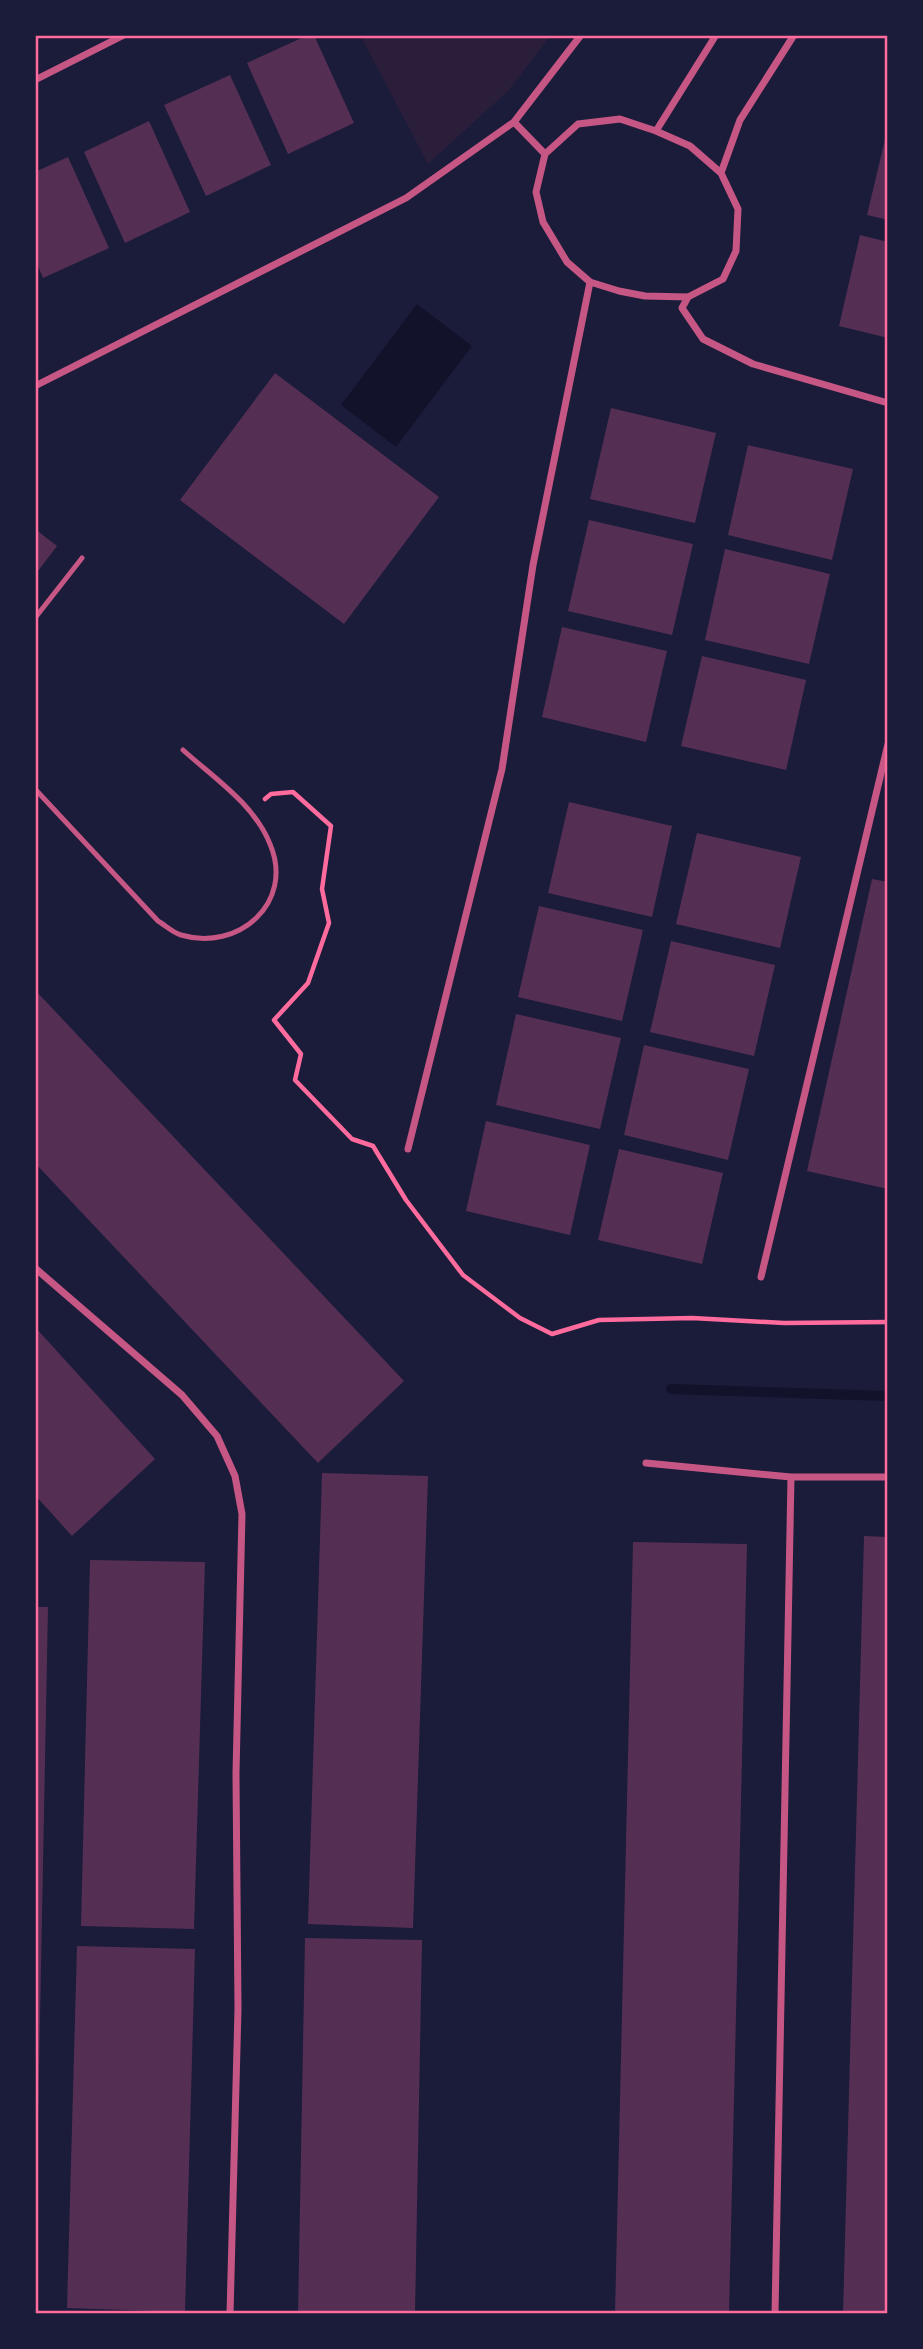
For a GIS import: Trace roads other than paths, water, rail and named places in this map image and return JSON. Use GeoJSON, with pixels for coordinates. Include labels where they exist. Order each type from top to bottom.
{"type":"FeatureCollection","features":[{"type":"Feature","properties":{"kind":"street"},"geometry":{"type":"LineString","coordinates":[[35,80],[124,35]]}},
{"type":"Feature","properties":{"kind":"street"},"geometry":{"type":"LineString","coordinates":[[35,386],[406,198],[514,122],[581,35]]}},
{"type":"Feature","properties":{"kind":"street"},"geometry":{"type":"LineString","coordinates":[[656,131],[716,35]]}},
{"type":"Feature","properties":{"kind":"street"},"geometry":{"type":"LineString","coordinates":[[721,173],[740,120],[794,35]]}},
{"type":"Feature","properties":{"kind":"street"},"geometry":{"type":"LineString","coordinates":[[688,298],[645,296],[619,291],[590,282],[567,262],[543,222],[536,192],[545,154],[578,124],[620,119],[656,131],[690,146],[721,173],[738,209],[736,251],[723,279],[688,298],[682,308],[703,339],[753,364],[888,403]]}},
{"type":"Feature","properties":{"kind":"street"},"geometry":{"type":"LineString","coordinates":[[514,122],[545,154]]}},
{"type":"Feature","properties":{"kind":"street"},"geometry":{"type":"LineString","coordinates":[[408,1149],[502,769],[533,565],[590,282]]}},
{"type":"Feature","properties":{"kind":"street"},"geometry":{"type":"LineString","coordinates":[[761,1278],[888,744]]}},
{"type":"Feature","properties":{"kind":"street"},"geometry":{"type":"LineString","coordinates":[[35,1268],[182,1395],[217,1436],[235,1476],[242,1527],[236,1773],[238,2009],[230,2314]]}},
{"type":"Feature","properties":{"kind":"street"},"geometry":{"type":"LineString","coordinates":[[646,1463],[791,1477],[888,1476]]}},
{"type":"Feature","properties":{"kind":"street"},"geometry":{"type":"LineString","coordinates":[[775,2314],[791,1477]]}},
{"type":"Feature","properties":{"kind":"lane"},"geometry":{"type":"LineString","coordinates":[[35,618],[82,558]]}},
{"type":"Feature","properties":{"kind":"lane"},"geometry":{"type":"LineString","coordinates":[[35,789],[158,920],[179,935],[211,940],[232,935],[258,918],[273,892],[276,868],[271,844],[250,810],[183,750]]}},
{"type":"Feature","properties":{"kind":"waterway"},"geometry":{"type":"LineString","coordinates":[[671,1389],[888,1396]]}}]}
